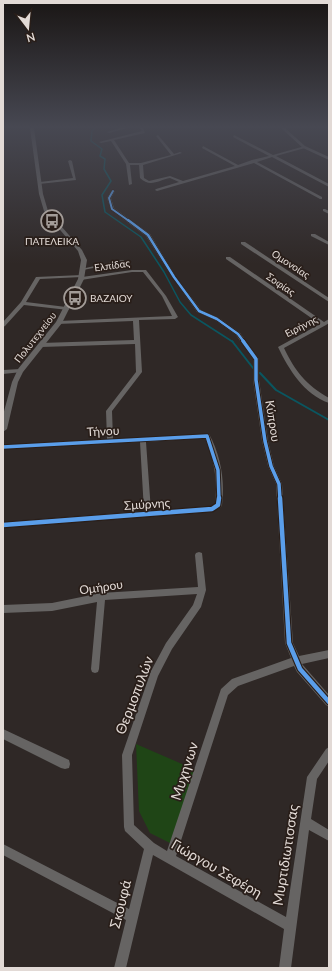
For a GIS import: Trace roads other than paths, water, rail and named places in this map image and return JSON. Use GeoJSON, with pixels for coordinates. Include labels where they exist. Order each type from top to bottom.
{"type":"FeatureCollection","features":[{"type":"Feature","properties":{"kind":"street","name":"Πολυτεχνείου"},"geometry":{"type":"LineString","coordinates":[[3,429],[15,382],[20,371],[59,323],[82,278],[84,260],[80,251],[46,211],[41,194],[39,173]]}},
{"type":"Feature","properties":{"kind":"street"},"geometry":{"type":"LineString","coordinates":[[40,183],[75,179],[73,173]]}},
{"type":"Feature","properties":{"kind":"street"},"geometry":{"type":"LineString","coordinates":[[129,173],[130,184]]}},
{"type":"Feature","properties":{"kind":"street"},"geometry":{"type":"LineString","coordinates":[[142,173],[142,178],[146,181],[153,182],[172,178],[183,183]]}},
{"type":"Feature","properties":{"kind":"street"},"geometry":{"type":"LineString","coordinates":[[156,190],[214,173]]}},
{"type":"Feature","properties":{"kind":"street"},"geometry":{"type":"LineString","coordinates":[[276,173],[321,198]]}},
{"type":"Feature","properties":{"kind":"street"},"geometry":{"type":"LineString","coordinates":[[304,173],[329,186]]}},
{"type":"Feature","properties":{"kind":"street","name":"Κύπρου"},"geometry":{"type":"LineString","coordinates":[[113,191],[110,198],[112,209],[148,235],[174,277],[199,311],[217,319],[238,334],[256,360],[256,380],[265,441],[271,466],[279,484],[289,643],[295,662],[329,702]]}},
{"type":"Feature","properties":{"kind":"street"},"geometry":{"type":"LineString","coordinates":[[324,210],[329,213]]}},
{"type":"Feature","properties":{"kind":"street"},"geometry":{"type":"LineString","coordinates":[[314,235],[329,244]]}},
{"type":"Feature","properties":{"kind":"street","name":"Ομονοίας"},"geometry":{"type":"LineString","coordinates":[[243,243],[329,300]]}},
{"type":"Feature","properties":{"kind":"street","name":"Σοφίας"},"geometry":{"type":"LineString","coordinates":[[228,258],[327,323]]}},
{"type":"Feature","properties":{"kind":"street"},"geometry":{"type":"LineString","coordinates":[[83,269],[122,261]]}},
{"type":"Feature","properties":{"kind":"street","name":"Ελπίδας"},"geometry":{"type":"LineString","coordinates":[[23,303],[38,278],[82,278],[132,271],[144,271],[164,296],[175,317],[136,319]]}},
{"type":"Feature","properties":{"kind":"street"},"geometry":{"type":"LineString","coordinates":[[3,325],[23,303],[66,309]]}},
{"type":"Feature","properties":{"kind":"street"},"geometry":{"type":"LineString","coordinates":[[59,323],[136,319],[139,372],[109,411],[110,441]]}},
{"type":"Feature","properties":{"kind":"street","name":"Ειρήνης"},"geometry":{"type":"LineString","coordinates":[[327,323],[281,347],[297,377],[316,394],[329,401]]}},
{"type":"Feature","properties":{"kind":"street"},"geometry":{"type":"LineString","coordinates":[[40,345],[137,342]]}},
{"type":"Feature","properties":{"kind":"street"},"geometry":{"type":"LineString","coordinates":[[3,372],[20,371]]}},
{"type":"Feature","properties":{"kind":"street","name":"Τήνου"},"geometry":{"type":"LineString","coordinates":[[3,447],[204,436]]}},
{"type":"Feature","properties":{"kind":"street","name":"Σμύρνης"},"geometry":{"type":"LineString","coordinates":[[3,525],[212,509],[218,505],[218,475],[210,442],[207,436],[204,436]]}},
{"type":"Feature","properties":{"kind":"street"},"geometry":{"type":"LineString","coordinates":[[143,439],[148,513]]}},
{"type":"Feature","properties":{"kind":"street","name":"Θερμοπυλών"},"geometry":{"type":"LineString","coordinates":[[150,847],[129,827],[127,755],[154,674],[168,646],[197,607],[202,590],[198,555]]}},
{"type":"Feature","properties":{"kind":"street","name":"Ομήρου"},"geometry":{"type":"LineString","coordinates":[[3,609],[52,607],[101,597],[202,590]]}},
{"type":"Feature","properties":{"kind":"street"},"geometry":{"type":"LineString","coordinates":[[95,669],[101,597]]}},
{"type":"Feature","properties":{"kind":"street"},"geometry":{"type":"LineString","coordinates":[[295,662],[329,654]]}},
{"type":"Feature","properties":{"kind":"street","name":"Μυχηνων"},"geometry":{"type":"LineString","coordinates":[[170,859],[224,692],[235,682],[295,662]]}},
{"type":"Feature","properties":{"kind":"street"},"geometry":{"type":"LineString","coordinates":[[3,734],[65,764]]}},
{"type":"Feature","properties":{"kind":"street","name":"Μυρτιδιωτισσας"},"geometry":{"type":"LineString","coordinates":[[285,968],[312,776],[329,752]]}},
{"type":"Feature","properties":{"kind":"street"},"geometry":{"type":"LineString","coordinates":[[306,822],[329,836]]}},
{"type":"Feature","properties":{"kind":"street","name":"Γιώργου Σεφέρη"},"geometry":{"type":"LineString","coordinates":[[150,847],[290,926]]}},
{"type":"Feature","properties":{"kind":"street","name":"Σκουφά"},"geometry":{"type":"LineString","coordinates":[[120,968],[150,847]]}},
{"type":"Feature","properties":{"kind":"street"},"geometry":{"type":"LineString","coordinates":[[3,849],[132,917]]}},
{"type":"Feature","properties":{"kind":"waterway"},"geometry":{"type":"LineString","coordinates":[[107,173],[111,181],[102,195],[105,212],[141,237],[164,272],[180,302],[191,315],[233,342]]}},
{"type":"Feature","properties":{"kind":"waterway"},"geometry":{"type":"LineString","coordinates":[[233,342],[253,368]]}},
{"type":"Feature","properties":{"kind":"waterway"},"geometry":{"type":"LineString","coordinates":[[260,373],[276,390],[329,420]]}},
{"type":"Feature","properties":{"kind":"place","name":"ΠΑΤΕΛΕΙΚΑ"},"geometry":{"type":"Point","coordinates":[52,221]}},
{"type":"Feature","properties":{"kind":"place","name":"ΒΑΖΑΙΟΥ"},"geometry":{"type":"Point","coordinates":[75,298]}}]}
